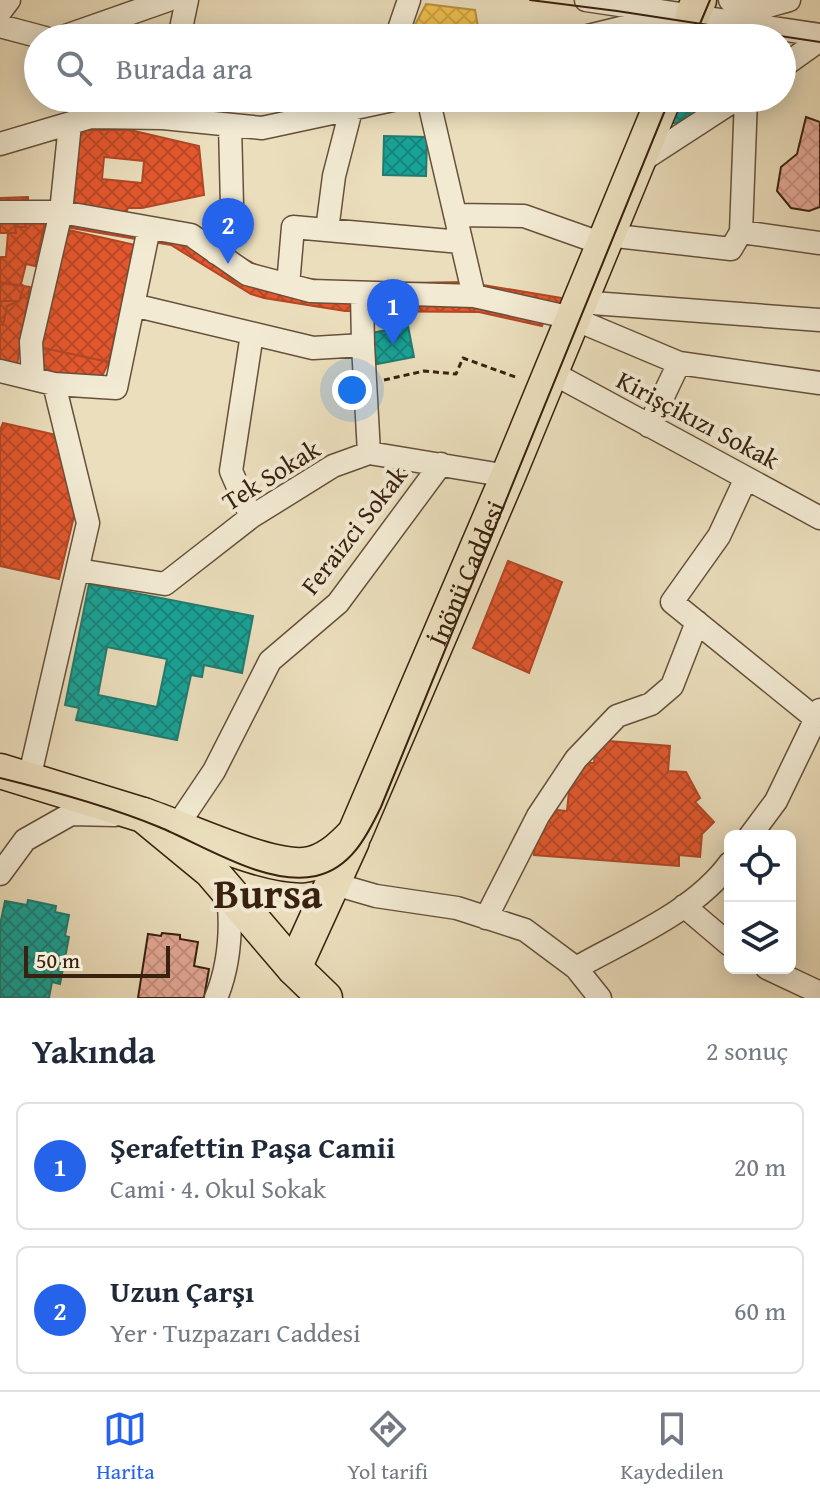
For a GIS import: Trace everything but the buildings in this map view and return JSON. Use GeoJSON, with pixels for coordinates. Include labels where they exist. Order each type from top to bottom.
{"type":"FeatureCollection","features":[{"type":"Feature","properties":{"kind":"main road","name":"İnönü Caddesi"},"geometry":{"type":"LineString","coordinates":[[15,775],[293,865],[326,859],[355,833],[508,476],[535,375],[575,310],[658,112]]}},
{"type":"Feature","properties":{"kind":"main road"},"geometry":{"type":"LineString","coordinates":[[143,815],[200,859],[294,968],[325,998]]}},
{"type":"Feature","properties":{"kind":"main road"},"geometry":{"type":"LineString","coordinates":[[294,968],[355,833]]}},
{"type":"Feature","properties":{"kind":"street"},"geometry":{"type":"LineString","coordinates":[[0,12],[9,0]]}},
{"type":"Feature","properties":{"kind":"street"},"geometry":{"type":"LineString","coordinates":[[100,24],[168,0]]}},
{"type":"Feature","properties":{"kind":"street"},"geometry":{"type":"LineString","coordinates":[[182,24],[187,0]]}},
{"type":"Feature","properties":{"kind":"street"},"geometry":{"type":"LineString","coordinates":[[401,24],[409,0]]}},
{"type":"Feature","properties":{"kind":"street"},"geometry":{"type":"LineString","coordinates":[[586,0],[722,24]]}},
{"type":"Feature","properties":{"kind":"street"},"geometry":{"type":"LineString","coordinates":[[730,0],[736,7],[750,10],[789,0]]}},
{"type":"Feature","properties":{"kind":"street"},"geometry":{"type":"LineString","coordinates":[[655,24],[694,20]]}},
{"type":"Feature","properties":{"kind":"street"},"geometry":{"type":"LineString","coordinates":[[0,26],[24,32]]}},
{"type":"Feature","properties":{"kind":"street"},"geometry":{"type":"LineString","coordinates":[[796,35],[820,38]]}},
{"type":"Feature","properties":{"kind":"street"},"geometry":{"type":"LineString","coordinates":[[796,56],[820,38]]}},
{"type":"Feature","properties":{"kind":"street"},"geometry":{"type":"LineString","coordinates":[[180,112],[230,125],[262,128],[341,112]]}},
{"type":"Feature","properties":{"kind":"street"},"geometry":{"type":"LineString","coordinates":[[327,230],[334,176],[350,112]]}},
{"type":"Feature","properties":{"kind":"street"},"geometry":{"type":"LineString","coordinates":[[431,112],[474,296]]}},
{"type":"Feature","properties":{"kind":"street"},"geometry":{"type":"LineString","coordinates":[[637,164],[717,112]]}},
{"type":"Feature","properties":{"kind":"street"},"geometry":{"type":"LineString","coordinates":[[455,215],[524,216],[605,239],[731,249],[741,232],[745,112]]}},
{"type":"Feature","properties":{"kind":"street"},"geometry":{"type":"LineString","coordinates":[[0,144],[81,113]]}},
{"type":"Feature","properties":{"kind":"street"},"geometry":{"type":"LineString","coordinates":[[15,775],[78,570],[88,523],[31,342],[81,113]]}},
{"type":"Feature","properties":{"kind":"street"},"geometry":{"type":"LineString","coordinates":[[216,253],[232,206],[230,125]]}},
{"type":"Feature","properties":{"kind":"street"},"geometry":{"type":"LineString","coordinates":[[0,212],[61,212],[191,235],[247,274],[311,291],[474,296],[575,310],[820,320]]}},
{"type":"Feature","properties":{"kind":"street"},"geometry":{"type":"LineString","coordinates":[[288,285],[293,227],[461,242]]}},
{"type":"Feature","properties":{"kind":"street"},"geometry":{"type":"LineString","coordinates":[[0,371],[43,381],[116,388],[149,228]]}},
{"type":"Feature","properties":{"kind":"street"},"geometry":{"type":"LineString","coordinates":[[741,232],[820,243]]}},
{"type":"Feature","properties":{"kind":"street"},"geometry":{"type":"LineString","coordinates":[[362,293],[369,453]]}},
{"type":"Feature","properties":{"kind":"street"},"geometry":{"type":"LineString","coordinates":[[133,305],[313,348],[363,345]]}},
{"type":"Feature","properties":{"kind":"street"},"geometry":{"type":"LineString","coordinates":[[575,310],[679,363],[820,383]]}},
{"type":"Feature","properties":{"kind":"street"},"geometry":{"type":"LineString","coordinates":[[251,517],[231,471],[252,334]]}},
{"type":"Feature","properties":{"kind":"street"},"geometry":{"type":"LineString","coordinates":[[649,426],[679,363]]}},
{"type":"Feature","properties":{"kind":"street","name":"Kirişçikızı Sokak"},"geometry":{"type":"LineString","coordinates":[[535,375],[649,426],[820,518]]}},
{"type":"Feature","properties":{"kind":"street","name":"Tek Sokak"},"geometry":{"type":"LineString","coordinates":[[78,570],[165,584],[251,517],[333,466],[369,453],[508,476]]}},
{"type":"Feature","properties":{"kind":"street","name":"Feraizci Sokak"},"geometry":{"type":"LineString","coordinates":[[177,826],[214,771],[270,661],[338,603],[441,464]]}},
{"type":"Feature","properties":{"kind":"street"},"geometry":{"type":"LineString","coordinates":[[746,478],[719,536],[672,602],[818,714],[776,801],[754,830]]}},
{"type":"Feature","properties":{"kind":"street"},"geometry":{"type":"LineString","coordinates":[[486,918],[538,816],[576,759],[617,716],[651,704],[672,686],[697,622]]}},
{"type":"Feature","properties":{"kind":"street"},"geometry":{"type":"LineString","coordinates":[[0,874],[25,840],[71,814],[143,815]]}},
{"type":"Feature","properties":{"kind":"street"},"geometry":{"type":"LineString","coordinates":[[576,968],[684,906],[724,871]]}},
{"type":"Feature","properties":{"kind":"street"},"geometry":{"type":"LineString","coordinates":[[331,883],[376,896],[457,908],[525,930],[576,968],[600,998]]}},
{"type":"Feature","properties":{"kind":"street"},"geometry":{"type":"LineString","coordinates":[[216,998],[224,978],[229,945],[231,919],[227,887]]}},
{"type":"Feature","properties":{"kind":"street"},"geometry":{"type":"LineString","coordinates":[[684,906],[724,940]]}},
{"type":"Feature","properties":{"kind":"street"},"geometry":{"type":"LineString","coordinates":[[780,974],[820,993]]}},
{"type":"Feature","properties":{"kind":"path"},"geometry":{"type":"LineString","coordinates":[[365,384],[424,371],[456,374],[463,358],[535,375]]}},
{"type":"Feature","properties":{"kind":"tram line"},"geometry":{"type":"LineString","coordinates":[[530,0],[702,24]]}},
{"type":"Feature","properties":{"kind":"tram line"},"geometry":{"type":"LineString","coordinates":[[700,24],[710,0]]}},
{"type":"Feature","properties":{"kind":"tram line"},"geometry":{"type":"LineString","coordinates":[[796,38],[820,42]]}},
{"type":"Feature","properties":{"kind":"tram line"},"geometry":{"type":"LineString","coordinates":[[0,778],[120,812],[236,862],[277,876],[316,876],[339,866],[348,858],[364,839],[381,807],[664,112]]}},
{"type":"Feature","properties":{"kind":"place","name":"Uzun Çarşı"},"geometry":{"type":"Point","coordinates":[228,264]}},
{"type":"Feature","properties":{"kind":"place","name":"Şerafettin Paşa Camii"},"geometry":{"type":"Point","coordinates":[393,345]}},
{"type":"Feature","properties":{"kind":"district","name":"Bursa"},"geometry":{"type":"Point","coordinates":[268,893]}}]}
